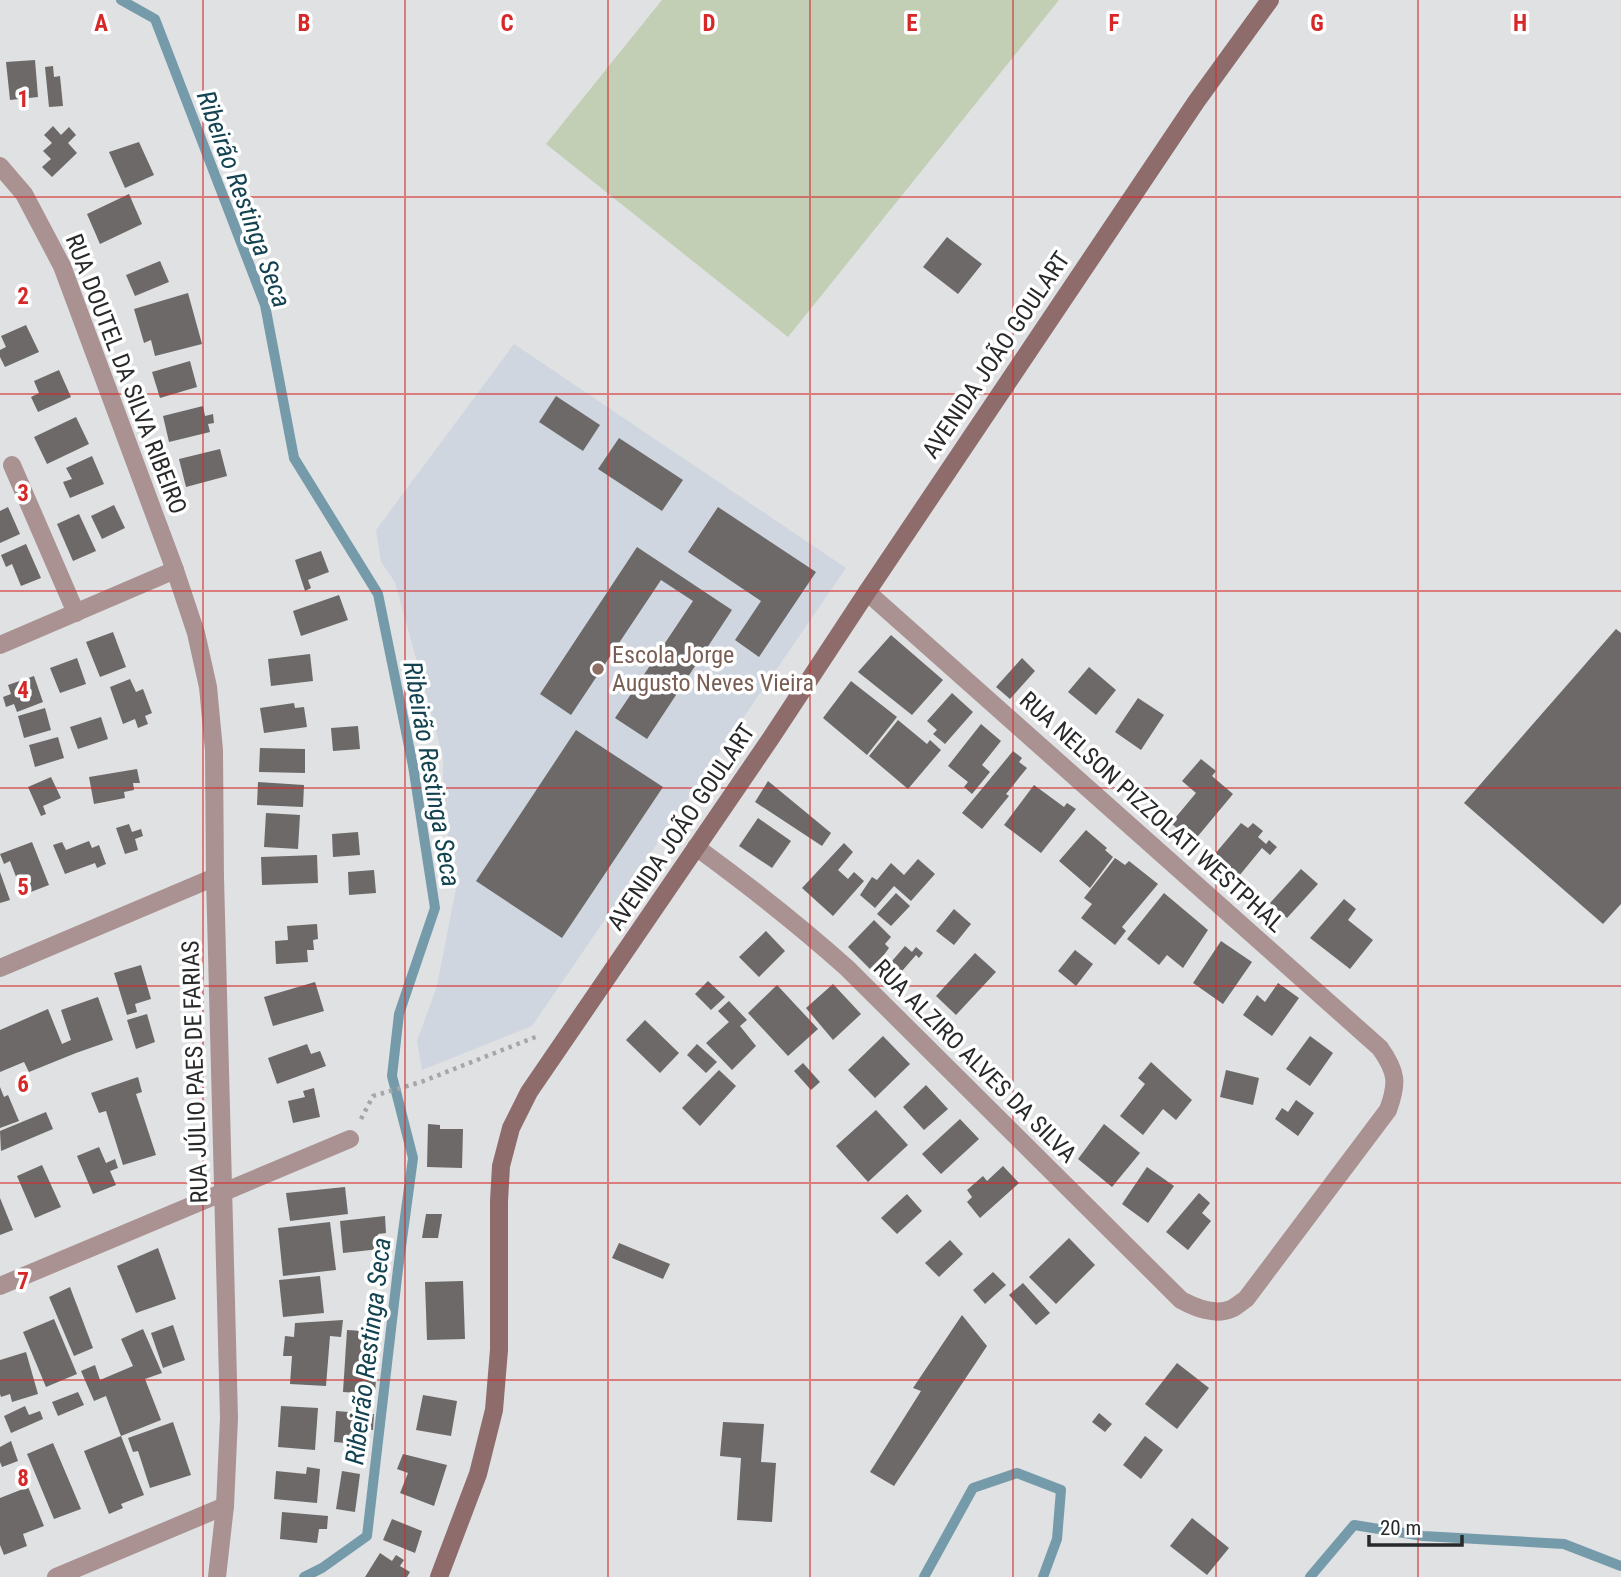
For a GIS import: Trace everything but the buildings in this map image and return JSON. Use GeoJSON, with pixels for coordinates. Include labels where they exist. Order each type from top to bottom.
{"type":"FeatureCollection","features":[{"type":"Feature","properties":{"kind":"main road","name":"AVENIDA JOÃO GOULART"},"geometry":{"type":"LineString","coordinates":[[439,1577],[478,1474],[494,1410],[499,1350],[499,1201],[502,1166],[511,1128],[529,1093],[771,738],[1196,102],[1270,0]]}},
{"type":"Feature","properties":{"kind":"street","name":"RUA DOUTEL DA SILVA RIBEIRO"},"geometry":{"type":"LineString","coordinates":[[0,166],[24,194],[62,265],[175,570]]}},
{"type":"Feature","properties":{"kind":"street"},"geometry":{"type":"LineString","coordinates":[[12,465],[76,613]]}},
{"type":"Feature","properties":{"kind":"street"},"geometry":{"type":"LineString","coordinates":[[0,645],[175,570]]}},
{"type":"Feature","properties":{"kind":"street","name":"RUA JÚLIO PAES DE FARIAS"},"geometry":{"type":"LineString","coordinates":[[175,570],[196,634],[208,687],[214,750],[229,1418],[225,1506],[217,1577]]}},
{"type":"Feature","properties":{"kind":"street","name":"RUA NELSON PIZZOLATI WESTPHAL"},"geometry":{"type":"LineString","coordinates":[[867,592],[1380,1048],[1390,1061],[1395,1076],[1394,1092],[1388,1110],[1246,1299],[1230,1310],[1213,1311]]}},
{"type":"Feature","properties":{"kind":"street","name":"RUA ALZIRO ALVES DA SILVA"},"geometry":{"type":"LineString","coordinates":[[696,847],[764,897],[847,968],[1181,1300],[1196,1308],[1213,1311]]}},
{"type":"Feature","properties":{"kind":"street"},"geometry":{"type":"LineString","coordinates":[[0,968],[215,877]]}},
{"type":"Feature","properties":{"kind":"street"},"geometry":{"type":"LineString","coordinates":[[0,1286],[350,1139]]}},
{"type":"Feature","properties":{"kind":"street"},"geometry":{"type":"LineString","coordinates":[[56,1577],[225,1506]]}},
{"type":"Feature","properties":{"kind":"path"},"geometry":{"type":"LineString","coordinates":[[373,1096],[421,1083],[580,1019]]}},
{"type":"Feature","properties":{"kind":"shaded area","name":"Escola Jorge Augusto Neves Vieira"},"geometry":{"type":"Polygon","coordinates":[[[514,344],[846,568],[532,1026],[422,1070],[417,1041],[437,986],[458,878],[443,816],[443,757],[395,582],[381,562],[376,530],[514,344]]]}},
{"type":"Feature","properties":{"kind":"green space"},"geometry":{"type":"Polygon","coordinates":[[[662,0],[1059,0],[788,337],[546,144],[662,0]]]}},
{"type":"Feature","properties":{"kind":"waterway","name":"Ribeirão Restinga Seca"},"geometry":{"type":"LineString","coordinates":[[121,0],[155,19],[265,305],[294,458],[378,594],[413,766],[435,908],[399,1014],[392,1076],[413,1158],[367,1536],[322,1568],[304,1577]]}},
{"type":"Feature","properties":{"kind":"waterway"},"geometry":{"type":"LineString","coordinates":[[924,1577],[973,1488],[1017,1473],[1061,1490],[1057,1539],[1043,1577]]}},
{"type":"Feature","properties":{"kind":"waterway"},"geometry":{"type":"LineString","coordinates":[[1310,1577],[1354,1525],[1423,1536],[1564,1544],[1621,1566]]}},
{"type":"Feature","properties":{"kind":"place","name":"Escola Jorge Augusto Neves Vieira"},"geometry":{"type":"Point","coordinates":[598,669]}}]}
